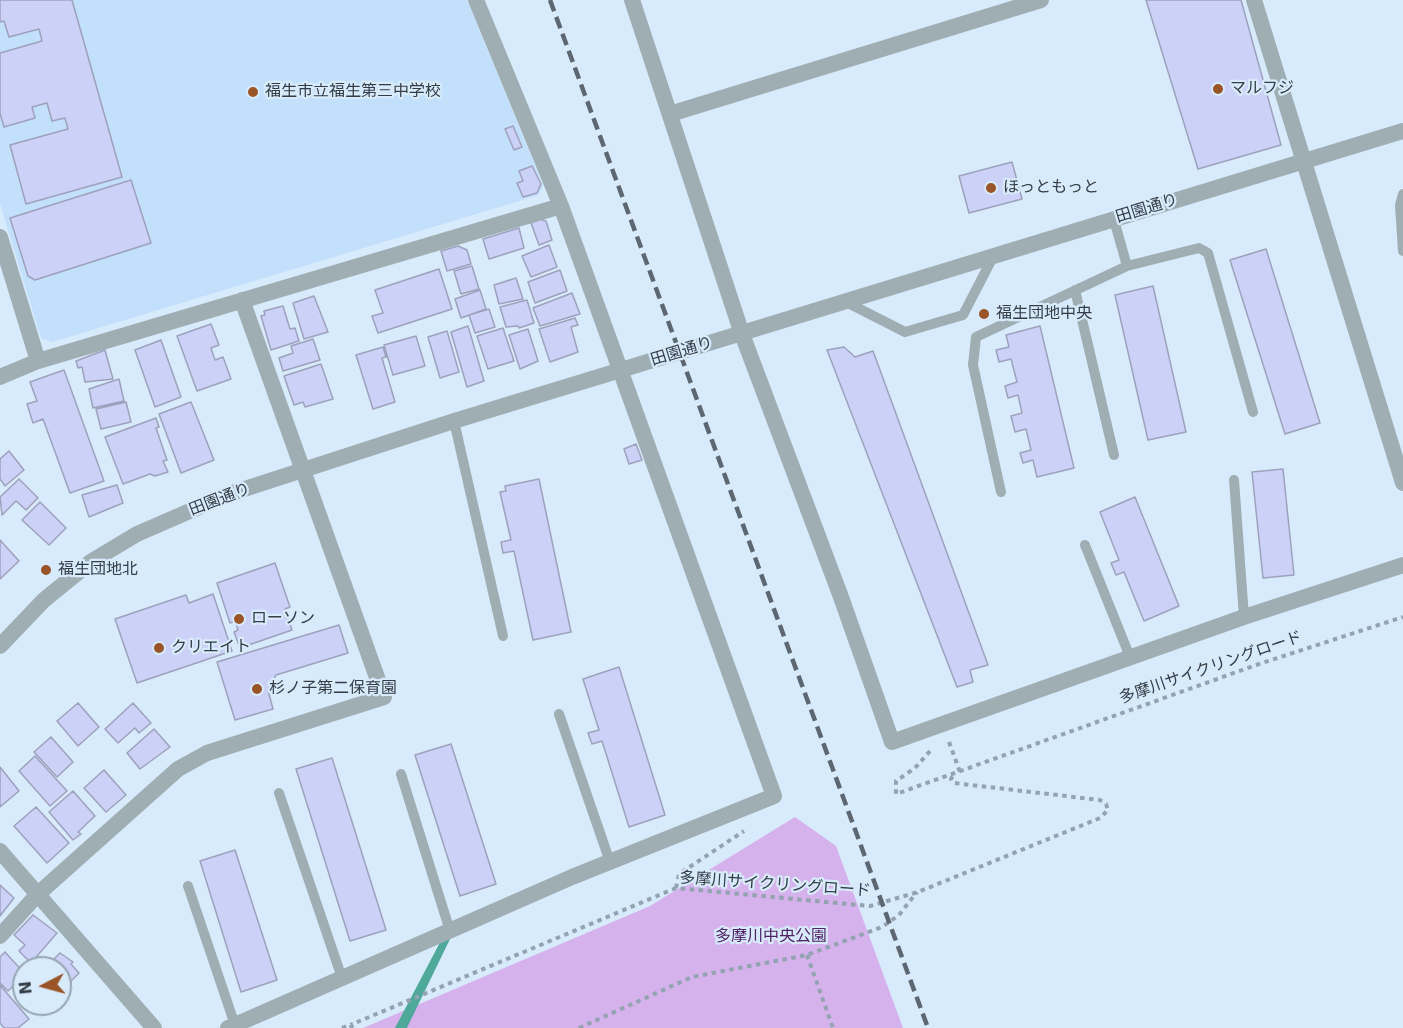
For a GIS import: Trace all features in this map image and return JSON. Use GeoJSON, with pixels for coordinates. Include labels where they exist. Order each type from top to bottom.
{"type":"FeatureCollection","features":[{"type":"Feature","properties":{"kind":"street"},"geometry":{"type":"LineString","coordinates":[[231,1027],[610,862],[774,796],[561,206],[476,0]]}},
{"type":"Feature","properties":{"kind":"street"},"geometry":{"type":"LineString","coordinates":[[632,0],[742,333],[841,597],[892,742],[947,728],[1130,657],[1403,565]]}},
{"type":"Feature","properties":{"kind":"street"},"geometry":{"type":"LineString","coordinates":[[670,114],[1041,0]]}},
{"type":"Feature","properties":{"kind":"street"},"geometry":{"type":"LineString","coordinates":[[1254,0],[1403,483]]}},
{"type":"Feature","properties":{"kind":"street","name":"田園通り"},"geometry":{"type":"LineString","coordinates":[[0,646],[45,600],[92,561],[137,534],[229,494],[454,421],[1403,131]]}},
{"type":"Feature","properties":{"kind":"street"},"geometry":{"type":"LineString","coordinates":[[0,377],[38,361],[561,206]]}},
{"type":"Feature","properties":{"kind":"street"},"geometry":{"type":"LineString","coordinates":[[0,237],[38,361]]}},
{"type":"Feature","properties":{"kind":"street"},"geometry":{"type":"LineString","coordinates":[[0,936],[38,894],[178,769],[207,753],[384,697],[242,300]]}},
{"type":"Feature","properties":{"kind":"street"},"geometry":{"type":"LineString","coordinates":[[0,851],[153,1028]]}},
{"type":"Feature","properties":{"kind":"lane"},"geometry":{"type":"LineString","coordinates":[[1403,194],[1400,205],[1403,251]]}},
{"type":"Feature","properties":{"kind":"lane"},"geometry":{"type":"LineString","coordinates":[[1114,220],[1127,266]]}},
{"type":"Feature","properties":{"kind":"lane"},"geometry":{"type":"LineString","coordinates":[[1001,492],[973,366],[976,337],[1127,266],[1199,248],[1208,253],[1253,412]]}},
{"type":"Feature","properties":{"kind":"lane"},"geometry":{"type":"LineString","coordinates":[[846,302],[905,332],[963,315],[993,256]]}},
{"type":"Feature","properties":{"kind":"lane"},"geometry":{"type":"LineString","coordinates":[[1075,290],[1114,455]]}},
{"type":"Feature","properties":{"kind":"lane"},"geometry":{"type":"LineString","coordinates":[[454,421],[502,636]]}},
{"type":"Feature","properties":{"kind":"lane"},"geometry":{"type":"LineString","coordinates":[[1234,480],[1244,617]]}},
{"type":"Feature","properties":{"kind":"lane"},"geometry":{"type":"LineString","coordinates":[[1085,545],[1130,657]]}},
{"type":"Feature","properties":{"kind":"lane"},"geometry":{"type":"LineString","coordinates":[[559,714],[610,862]]}},
{"type":"Feature","properties":{"kind":"lane"},"geometry":{"type":"LineString","coordinates":[[401,774],[450,931]]}},
{"type":"Feature","properties":{"kind":"lane"},"geometry":{"type":"LineString","coordinates":[[279,793],[342,978]]}},
{"type":"Feature","properties":{"kind":"lane"},"geometry":{"type":"LineString","coordinates":[[188,886],[231,1027]]}},
{"type":"Feature","properties":{"kind":"path","name":"多摩川サイクリングロード"},"geometry":{"type":"LineString","coordinates":[[947,728],[915,768],[896,781],[895,792],[899,794],[1259,663],[1403,617]]}},
{"type":"Feature","properties":{"kind":"path"},"geometry":{"type":"LineString","coordinates":[[947,728],[960,772]]}},
{"type":"Feature","properties":{"kind":"path","name":"多摩川サイクリングロード"},"geometry":{"type":"LineString","coordinates":[[350,1028],[356,1023],[676,888],[858,906],[878,904],[918,892],[1100,818],[1108,810],[1106,804],[1100,800],[954,783],[951,779],[954,774]]}},
{"type":"Feature","properties":{"kind":"path"},"geometry":{"type":"LineString","coordinates":[[676,888],[679,874],[747,830]]}},
{"type":"Feature","properties":{"kind":"path"},"geometry":{"type":"LineString","coordinates":[[579,1028],[692,977],[807,955],[882,927],[899,915],[918,892]]}},
{"type":"Feature","properties":{"kind":"path"},"geometry":{"type":"LineString","coordinates":[[807,955],[833,1028]]}},
{"type":"Feature","properties":{"kind":"path"},"geometry":{"type":"LineString","coordinates":[[342,1028],[356,1023]]}},
{"type":"Feature","properties":{"kind":"shaded area","name":"福生市立福生第三中学校"},"geometry":{"type":"Polygon","coordinates":[[[0,0],[467,0],[543,185],[539,195],[52,342],[41,338],[0,204],[0,0]]]}},
{"type":"Feature","properties":{"kind":"green space","name":"多摩川中央公園"},"geometry":{"type":"Polygon","coordinates":[[[795,817],[836,846],[903,1028],[363,1028],[650,906],[795,817]]]}},
{"type":"Feature","properties":{"kind":"building"},"geometry":{"type":"Polygon","coordinates":[[[0,0],[72,0],[122,177],[26,204],[10,145],[68,129],[65,118],[52,121],[47,103],[32,107],[35,118],[4,127],[0,113],[0,53],[42,41],[39,29],[9,37],[4,21],[0,22],[0,0]]]}},
{"type":"Feature","properties":{"kind":"building"},"geometry":{"type":"Polygon","coordinates":[[[1146,0],[1241,0],[1281,145],[1198,169],[1146,0]]]}},
{"type":"Feature","properties":{"kind":"building"},"geometry":{"type":"Polygon","coordinates":[[[513,126],[522,147],[514,150],[505,129],[513,126]]]}},
{"type":"Feature","properties":{"kind":"building","name":"ほっともっと"},"geometry":{"type":"Polygon","coordinates":[[[1012,162],[1022,199],[969,213],[959,176],[1012,162]]]}},
{"type":"Feature","properties":{"kind":"building"},"geometry":{"type":"Polygon","coordinates":[[[532,166],[541,184],[537,193],[523,197],[517,183],[523,181],[519,171],[532,166]]]}},
{"type":"Feature","properties":{"kind":"building"},"geometry":{"type":"Polygon","coordinates":[[[131,180],[151,243],[35,280],[28,276],[10,218],[131,180]]]}},
{"type":"Feature","properties":{"kind":"building"},"geometry":{"type":"Polygon","coordinates":[[[540,219],[546,221],[552,240],[539,245],[531,223],[540,219]]]}},
{"type":"Feature","properties":{"kind":"building"},"geometry":{"type":"Polygon","coordinates":[[[519,228],[524,248],[489,259],[483,239],[519,228]]]}},
{"type":"Feature","properties":{"kind":"building"},"geometry":{"type":"Polygon","coordinates":[[[549,245],[557,267],[531,277],[522,256],[549,245]]]}},
{"type":"Feature","properties":{"kind":"building"},"geometry":{"type":"Polygon","coordinates":[[[458,246],[467,250],[471,264],[447,271],[441,251],[458,246]]]}},
{"type":"Feature","properties":{"kind":"building"},"geometry":{"type":"Polygon","coordinates":[[[1266,249],[1320,423],[1285,434],[1230,260],[1266,249]]]}},
{"type":"Feature","properties":{"kind":"building"},"geometry":{"type":"Polygon","coordinates":[[[472,266],[479,289],[461,294],[454,271],[472,266]]]}},
{"type":"Feature","properties":{"kind":"building"},"geometry":{"type":"Polygon","coordinates":[[[439,269],[452,309],[378,333],[372,316],[383,313],[375,290],[439,269]]]}},
{"type":"Feature","properties":{"kind":"building"},"geometry":{"type":"Polygon","coordinates":[[[560,270],[567,291],[535,303],[528,282],[560,270]]]}},
{"type":"Feature","properties":{"kind":"building"},"geometry":{"type":"Polygon","coordinates":[[[516,278],[523,299],[499,304],[494,285],[516,278]]]}},
{"type":"Feature","properties":{"kind":"building"},"geometry":{"type":"Polygon","coordinates":[[[1153,286],[1186,432],[1148,440],[1115,295],[1153,286]]]}},
{"type":"Feature","properties":{"kind":"building"},"geometry":{"type":"Polygon","coordinates":[[[480,290],[486,309],[461,318],[455,299],[480,290]]]}},
{"type":"Feature","properties":{"kind":"building"},"geometry":{"type":"Polygon","coordinates":[[[572,293],[580,314],[540,326],[533,308],[572,293]]]}},
{"type":"Feature","properties":{"kind":"building"},"geometry":{"type":"Polygon","coordinates":[[[314,296],[328,332],[304,339],[293,303],[314,296]]]}},
{"type":"Feature","properties":{"kind":"building"},"geometry":{"type":"Polygon","coordinates":[[[527,300],[534,323],[519,328],[518,326],[506,327],[500,307],[527,300]]]}},
{"type":"Feature","properties":{"kind":"building"},"geometry":{"type":"Polygon","coordinates":[[[283,306],[290,329],[295,328],[299,341],[271,350],[261,316],[265,315],[264,311],[283,306]]]}},
{"type":"Feature","properties":{"kind":"building"},"geometry":{"type":"Polygon","coordinates":[[[489,309],[495,327],[475,333],[469,315],[489,309]]]}},
{"type":"Feature","properties":{"kind":"building"},"geometry":{"type":"Polygon","coordinates":[[[575,318],[578,325],[571,327],[578,352],[550,362],[539,329],[575,318]]]}},
{"type":"Feature","properties":{"kind":"building"},"geometry":{"type":"Polygon","coordinates":[[[211,324],[219,345],[211,348],[215,360],[223,357],[231,379],[197,391],[177,336],[211,324]]]}},
{"type":"Feature","properties":{"kind":"building"},"geometry":{"type":"Polygon","coordinates":[[[468,326],[484,381],[467,387],[451,332],[468,326]]]}},
{"type":"Feature","properties":{"kind":"building"},"geometry":{"type":"Polygon","coordinates":[[[1040,326],[1074,468],[1037,477],[1033,460],[1023,463],[1020,453],[1031,450],[1026,429],[1015,432],[1011,416],[1022,413],[1018,395],[1008,398],[1005,386],[1017,382],[1011,359],[999,362],[996,350],[1009,347],[1006,335],[1040,326]]]}},
{"type":"Feature","properties":{"kind":"building"},"geometry":{"type":"Polygon","coordinates":[[[503,328],[514,361],[488,369],[477,336],[503,328]]]}},
{"type":"Feature","properties":{"kind":"building"},"geometry":{"type":"Polygon","coordinates":[[[528,329],[538,361],[520,369],[509,335],[528,329]]]}},
{"type":"Feature","properties":{"kind":"building"},"geometry":{"type":"Polygon","coordinates":[[[447,331],[459,372],[440,378],[428,337],[447,331]]]}},
{"type":"Feature","properties":{"kind":"building"},"geometry":{"type":"Polygon","coordinates":[[[416,336],[425,366],[393,375],[384,345],[416,336]]]}},
{"type":"Feature","properties":{"kind":"building"},"geometry":{"type":"Polygon","coordinates":[[[313,339],[320,360],[283,371],[279,358],[293,353],[291,346],[313,339]]]}},
{"type":"Feature","properties":{"kind":"building"},"geometry":{"type":"Polygon","coordinates":[[[161,340],[181,397],[155,407],[135,350],[161,340]]]}},
{"type":"Feature","properties":{"kind":"building"},"geometry":{"type":"Polygon","coordinates":[[[383,347],[386,357],[382,358],[395,402],[373,409],[356,355],[383,347]]]}},
{"type":"Feature","properties":{"kind":"building"},"geometry":{"type":"Polygon","coordinates":[[[844,347],[855,357],[873,351],[988,665],[970,670],[973,682],[957,687],[827,350],[844,347]]]}},
{"type":"Feature","properties":{"kind":"building"},"geometry":{"type":"Polygon","coordinates":[[[105,350],[113,379],[85,382],[82,367],[78,368],[76,361],[105,350]]]}},
{"type":"Feature","properties":{"kind":"building"},"geometry":{"type":"Polygon","coordinates":[[[321,364],[333,399],[305,407],[303,402],[294,405],[284,376],[321,364]]]}},
{"type":"Feature","properties":{"kind":"building"},"geometry":{"type":"Polygon","coordinates":[[[64,370],[104,481],[70,493],[43,419],[33,423],[27,404],[37,401],[30,382],[64,370]]]}},
{"type":"Feature","properties":{"kind":"building"},"geometry":{"type":"Polygon","coordinates":[[[119,379],[124,401],[93,408],[89,389],[119,379]]]}},
{"type":"Feature","properties":{"kind":"building"},"geometry":{"type":"Polygon","coordinates":[[[126,402],[131,422],[101,429],[96,409],[126,402]]]}},
{"type":"Feature","properties":{"kind":"building"},"geometry":{"type":"Polygon","coordinates":[[[191,402],[214,460],[181,473],[159,414],[191,402]]]}},
{"type":"Feature","properties":{"kind":"building"},"geometry":{"type":"Polygon","coordinates":[[[156,418],[159,427],[156,428],[167,460],[163,461],[168,472],[155,476],[150,474],[123,484],[105,437],[156,418]]]}},
{"type":"Feature","properties":{"kind":"building"},"geometry":{"type":"Polygon","coordinates":[[[636,444],[642,460],[629,464],[624,449],[636,444]]]}},
{"type":"Feature","properties":{"kind":"building"},"geometry":{"type":"Polygon","coordinates":[[[9,451],[24,470],[5,486],[0,479],[0,459],[9,451]]]}},
{"type":"Feature","properties":{"kind":"building"},"geometry":{"type":"Polygon","coordinates":[[[1283,469],[1294,575],[1263,578],[1252,472],[1283,469]]]}},
{"type":"Feature","properties":{"kind":"building"},"geometry":{"type":"Polygon","coordinates":[[[19,479],[38,498],[26,510],[16,501],[2,515],[0,497],[19,479]]]}},
{"type":"Feature","properties":{"kind":"building"},"geometry":{"type":"Polygon","coordinates":[[[539,479],[571,632],[533,640],[514,551],[503,553],[501,542],[511,540],[500,492],[506,491],[505,486],[539,479]]]}},
{"type":"Feature","properties":{"kind":"building"},"geometry":{"type":"Polygon","coordinates":[[[117,485],[123,503],[89,517],[82,495],[117,485]]]}},
{"type":"Feature","properties":{"kind":"building"},"geometry":{"type":"Polygon","coordinates":[[[1135,497],[1179,606],[1144,621],[1124,572],[1116,575],[1111,563],[1119,560],[1100,512],[1135,497]]]}},
{"type":"Feature","properties":{"kind":"building"},"geometry":{"type":"Polygon","coordinates":[[[40,502],[66,528],[49,545],[22,520],[40,502]]]}},
{"type":"Feature","properties":{"kind":"building"},"geometry":{"type":"Polygon","coordinates":[[[0,540],[19,561],[0,579],[0,540]]]}},
{"type":"Feature","properties":{"kind":"building"},"geometry":{"type":"Polygon","coordinates":[[[275,563],[290,607],[285,609],[292,630],[240,648],[234,632],[238,630],[235,621],[230,623],[217,583],[275,563]]]}},
{"type":"Feature","properties":{"kind":"building"},"geometry":{"type":"Polygon","coordinates":[[[213,594],[232,651],[137,683],[115,619],[186,595],[189,603],[213,594]]]}},
{"type":"Feature","properties":{"kind":"building"},"geometry":{"type":"Polygon","coordinates":[[[339,625],[348,653],[276,675],[268,690],[273,709],[235,720],[217,662],[339,625]]]}},
{"type":"Feature","properties":{"kind":"building"},"geometry":{"type":"Polygon","coordinates":[[[619,667],[665,815],[629,827],[602,741],[592,744],[588,733],[599,730],[583,679],[619,667]]]}},
{"type":"Feature","properties":{"kind":"building"},"geometry":{"type":"Polygon","coordinates":[[[78,703],[99,727],[78,746],[57,721],[78,703]]]}},
{"type":"Feature","properties":{"kind":"building"},"geometry":{"type":"Polygon","coordinates":[[[133,703],[151,723],[139,733],[135,728],[118,743],[105,729],[133,703]]]}},
{"type":"Feature","properties":{"kind":"building"},"geometry":{"type":"Polygon","coordinates":[[[154,729],[170,747],[140,769],[127,753],[154,729]]]}},
{"type":"Feature","properties":{"kind":"building"},"geometry":{"type":"Polygon","coordinates":[[[51,737],[73,762],[57,777],[34,752],[51,737]]]}},
{"type":"Feature","properties":{"kind":"building"},"geometry":{"type":"Polygon","coordinates":[[[451,744],[496,884],[460,896],[415,755],[451,744]]]}},
{"type":"Feature","properties":{"kind":"building"},"geometry":{"type":"Polygon","coordinates":[[[35,756],[67,791],[50,806],[19,771],[35,756]]]}},
{"type":"Feature","properties":{"kind":"building"},"geometry":{"type":"Polygon","coordinates":[[[332,758],[386,930],[350,941],[296,769],[332,758]]]}},
{"type":"Feature","properties":{"kind":"building"},"geometry":{"type":"Polygon","coordinates":[[[0,767],[19,791],[0,807],[0,767]]]}},
{"type":"Feature","properties":{"kind":"building"},"geometry":{"type":"Polygon","coordinates":[[[104,770],[126,795],[106,812],[84,788],[104,770]]]}},
{"type":"Feature","properties":{"kind":"building"},"geometry":{"type":"Polygon","coordinates":[[[73,791],[95,816],[78,832],[81,834],[73,840],[49,812],[73,791]]]}},
{"type":"Feature","properties":{"kind":"building"},"geometry":{"type":"Polygon","coordinates":[[[36,807],[69,843],[47,863],[14,826],[36,807]]]}},
{"type":"Feature","properties":{"kind":"building"},"geometry":{"type":"Polygon","coordinates":[[[235,850],[277,980],[241,992],[200,861],[235,850]]]}},
{"type":"Feature","properties":{"kind":"building"},"geometry":{"type":"Polygon","coordinates":[[[0,885],[14,898],[0,916],[0,885]]]}},
{"type":"Feature","properties":{"kind":"building"},"geometry":{"type":"Polygon","coordinates":[[[33,915],[57,933],[37,956],[24,956],[19,951],[25,945],[14,935],[33,915]]]}},
{"type":"Feature","properties":{"kind":"building"},"geometry":{"type":"Polygon","coordinates":[[[5,952],[12,960],[12,987],[8,991],[0,983],[0,957],[5,952]]]}},
{"type":"Feature","properties":{"kind":"building"},"geometry":{"type":"Polygon","coordinates":[[[72,965],[79,973],[72,980],[72,965]]]}},
{"type":"Feature","properties":{"kind":"building"},"geometry":{"type":"Polygon","coordinates":[[[0,985],[12,999],[12,1016],[26,1016],[29,1019],[18,1028],[4,1028],[0,1023],[0,985]]]}},
{"type":"Feature","properties":{"kind":"waterway"},"geometry":{"type":"LineString","coordinates":[[399,1028],[450,931],[403,1028]]}},
{"type":"Feature","properties":{"kind":"railway"},"geometry":{"type":"LineString","coordinates":[[550,0],[928,1028]]}},
{"type":"Feature","properties":{"kind":"place","name":"マルフジ"},"geometry":{"type":"Point","coordinates":[1218,89]}},
{"type":"Feature","properties":{"kind":"place","name":"福生市立福生第三中学校"},"geometry":{"type":"Point","coordinates":[253,92]}},
{"type":"Feature","properties":{"kind":"place","name":"ほっともっと"},"geometry":{"type":"Point","coordinates":[991,188]}},
{"type":"Feature","properties":{"kind":"place","name":"福生団地中央"},"geometry":{"type":"Point","coordinates":[984,314]}},
{"type":"Feature","properties":{"kind":"place","name":"福生団地北"},"geometry":{"type":"Point","coordinates":[46,570]}},
{"type":"Feature","properties":{"kind":"place","name":"ローソン"},"geometry":{"type":"Point","coordinates":[239,619]}},
{"type":"Feature","properties":{"kind":"place","name":"クリエイト"},"geometry":{"type":"Point","coordinates":[159,648]}},
{"type":"Feature","properties":{"kind":"place","name":"杉ノ子第二保育園"},"geometry":{"type":"Point","coordinates":[257,689]}}]}
